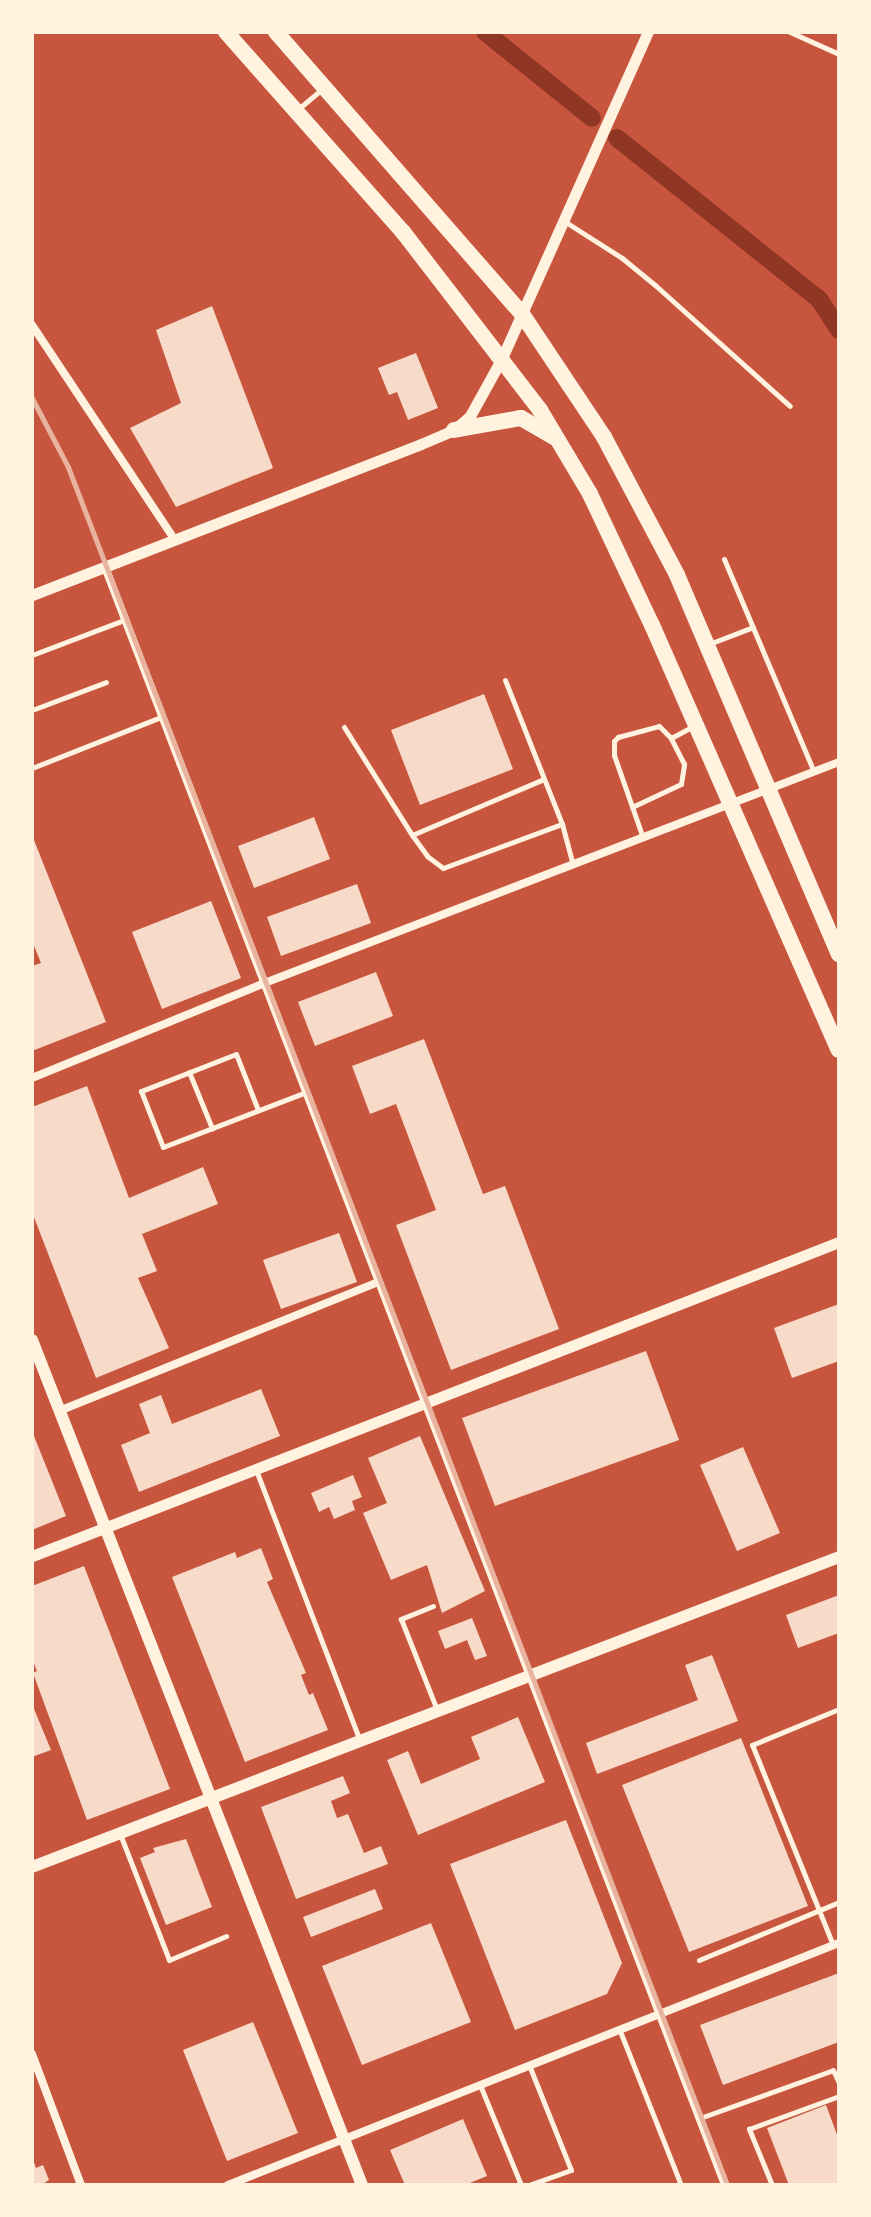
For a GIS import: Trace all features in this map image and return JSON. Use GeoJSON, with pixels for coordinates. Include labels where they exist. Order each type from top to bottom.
{"type":"FeatureCollection","features":[{"type":"Feature","properties":{"kind":"highway"},"geometry":{"type":"LineString","coordinates":[[226,32],[411,242],[502,358],[557,439],[590,494],[697,725],[839,1050]]}},
{"type":"Feature","properties":{"kind":"highway"},"geometry":{"type":"LineString","coordinates":[[276,32],[522,314],[578,395],[628,479],[707,644],[839,954]]}},
{"type":"Feature","properties":{"kind":"highway"},"geometry":{"type":"LineString","coordinates":[[454,430],[521,418],[557,439]]}},
{"type":"Feature","properties":{"kind":"main road"},"geometry":{"type":"LineString","coordinates":[[32,1340],[362,2185]]}},
{"type":"Feature","properties":{"kind":"main road"},"geometry":{"type":"LineString","coordinates":[[32,1867],[839,1557]]}},
{"type":"Feature","properties":{"kind":"street"},"geometry":{"type":"LineString","coordinates":[[32,595],[454,430],[481,401],[502,358],[648,32]]}},
{"type":"Feature","properties":{"kind":"street"},"geometry":{"type":"LineString","coordinates":[[32,325],[175,540]]}},
{"type":"Feature","properties":{"kind":"street"},"geometry":{"type":"LineString","coordinates":[[105,567],[262,984],[725,2185]]}},
{"type":"Feature","properties":{"kind":"street"},"geometry":{"type":"LineString","coordinates":[[32,1078],[262,984],[839,762]]}},
{"type":"Feature","properties":{"kind":"street"},"geometry":{"type":"LineString","coordinates":[[32,1556],[839,1242]]}},
{"type":"Feature","properties":{"kind":"street"},"geometry":{"type":"LineString","coordinates":[[59,1411],[378,1282]]}},
{"type":"Feature","properties":{"kind":"street"},"geometry":{"type":"LineString","coordinates":[[228,2185],[342,2137],[836,1944]]}},
{"type":"Feature","properties":{"kind":"street"},"geometry":{"type":"LineString","coordinates":[[32,2054],[81,2185]]}},
{"type":"Feature","properties":{"kind":"lane"},"geometry":{"type":"LineString","coordinates":[[790,32],[839,54]]}},
{"type":"Feature","properties":{"kind":"lane"},"geometry":{"type":"LineString","coordinates":[[296,111],[324,87]]}},
{"type":"Feature","properties":{"kind":"lane"},"geometry":{"type":"LineString","coordinates":[[563,221],[644,276],[790,406]]}},
{"type":"Feature","properties":{"kind":"lane"},"geometry":{"type":"LineString","coordinates":[[724,559],[814,772]]}},
{"type":"Feature","properties":{"kind":"lane"},"geometry":{"type":"LineString","coordinates":[[32,655],[124,620]]}},
{"type":"Feature","properties":{"kind":"lane"},"geometry":{"type":"LineString","coordinates":[[707,644],[753,627]]}},
{"type":"Feature","properties":{"kind":"lane"},"geometry":{"type":"LineString","coordinates":[[505,680],[562,824],[573,866]]}},
{"type":"Feature","properties":{"kind":"lane"},"geometry":{"type":"LineString","coordinates":[[32,710],[106,682]]}},
{"type":"Feature","properties":{"kind":"lane"},"geometry":{"type":"LineString","coordinates":[[32,768],[161,717]]}},
{"type":"Feature","properties":{"kind":"lane"},"geometry":{"type":"LineString","coordinates":[[671,738],[697,725]]}},
{"type":"Feature","properties":{"kind":"lane"},"geometry":{"type":"LineString","coordinates":[[632,807],[673,789],[684,779],[684,764],[671,738],[659,726],[618,737],[614,741],[614,755],[632,807],[643,838]]}},
{"type":"Feature","properties":{"kind":"lane"},"geometry":{"type":"LineString","coordinates":[[344,727],[412,835],[436,864],[451,868],[562,824]]}},
{"type":"Feature","properties":{"kind":"lane"},"geometry":{"type":"LineString","coordinates":[[412,835],[544,779]]}},
{"type":"Feature","properties":{"kind":"lane"},"geometry":{"type":"LineString","coordinates":[[258,1110],[236,1054],[141,1091],[163,1147],[304,1093]]}},
{"type":"Feature","properties":{"kind":"lane"},"geometry":{"type":"LineString","coordinates":[[189,1072],[212,1128]]}},
{"type":"Feature","properties":{"kind":"lane"},"geometry":{"type":"LineString","coordinates":[[256,1469],[360,1741]]}},
{"type":"Feature","properties":{"kind":"lane"},"geometry":{"type":"LineString","coordinates":[[433,1606],[401,1619],[437,1711]]}},
{"type":"Feature","properties":{"kind":"lane"},"geometry":{"type":"LineString","coordinates":[[836,1944],[819,1910],[752,1745],[839,1709]]}},
{"type":"Feature","properties":{"kind":"lane"},"geometry":{"type":"LineString","coordinates":[[120,1833],[169,1960],[226,1936]]}},
{"type":"Feature","properties":{"kind":"lane"},"geometry":{"type":"LineString","coordinates":[[699,1960],[839,1902]]}},
{"type":"Feature","properties":{"kind":"lane"},"geometry":{"type":"LineString","coordinates":[[619,2030],[681,2185]]}},
{"type":"Feature","properties":{"kind":"lane"},"geometry":{"type":"LineString","coordinates":[[529,2065],[571,2170],[529,2185]]}},
{"type":"Feature","properties":{"kind":"lane"},"geometry":{"type":"LineString","coordinates":[[700,2118],[833,2070],[839,2083]]}},
{"type":"Feature","properties":{"kind":"lane"},"geometry":{"type":"LineString","coordinates":[[480,2084],[521,2185]]}},
{"type":"Feature","properties":{"kind":"lane"},"geometry":{"type":"LineString","coordinates":[[772,2185],[749,2129],[839,2096]]}},
{"type":"Feature","properties":{"kind":"building"},"geometry":{"type":"Polygon","coordinates":[[[212,306],[273,468],[176,507],[130,428],[181,403],[156,330],[212,306]]]}},
{"type":"Feature","properties":{"kind":"building"},"geometry":{"type":"Polygon","coordinates":[[[416,353],[438,408],[408,420],[397,392],[389,395],[378,368],[416,353]]]}},
{"type":"Feature","properties":{"kind":"building"},"geometry":{"type":"Polygon","coordinates":[[[484,694],[513,769],[420,805],[391,730],[484,694]]]}},
{"type":"Feature","properties":{"kind":"building"},"geometry":{"type":"Polygon","coordinates":[[[314,817],[330,859],[254,888],[238,846],[314,817]]]}},
{"type":"Feature","properties":{"kind":"building"},"geometry":{"type":"Polygon","coordinates":[[[32,835],[106,1022],[32,1051],[32,966],[41,963],[32,941],[32,835]]]}},
{"type":"Feature","properties":{"kind":"building"},"geometry":{"type":"Polygon","coordinates":[[[357,884],[371,923],[281,956],[267,917],[357,884]]]}},
{"type":"Feature","properties":{"kind":"building"},"geometry":{"type":"Polygon","coordinates":[[[211,901],[241,978],[162,1009],[132,932],[211,901]]]}},
{"type":"Feature","properties":{"kind":"building"},"geometry":{"type":"Polygon","coordinates":[[[376,972],[393,1016],[315,1046],[298,1002],[376,972]]]}},
{"type":"Feature","properties":{"kind":"building"},"geometry":{"type":"Polygon","coordinates":[[[424,1039],[483,1194],[505,1186],[559,1329],[451,1370],[396,1225],[436,1210],[396,1104],[370,1114],[352,1066],[424,1039]]]}},
{"type":"Feature","properties":{"kind":"building"},"geometry":{"type":"Polygon","coordinates":[[[87,1086],[129,1198],[203,1167],[218,1204],[142,1234],[157,1271],[138,1278],[169,1348],[96,1378],[32,1212],[32,1107],[87,1086]]]}},
{"type":"Feature","properties":{"kind":"building"},"geometry":{"type":"Polygon","coordinates":[[[339,1233],[357,1282],[281,1309],[263,1260],[339,1233]]]}},
{"type":"Feature","properties":{"kind":"building"},"geometry":{"type":"Polygon","coordinates":[[[839,1304],[839,1361],[792,1378],[774,1328],[839,1304]]]}},
{"type":"Feature","properties":{"kind":"building"},"geometry":{"type":"Polygon","coordinates":[[[646,1351],[679,1440],[495,1506],[462,1418],[646,1351]]]}},
{"type":"Feature","properties":{"kind":"building"},"geometry":{"type":"Polygon","coordinates":[[[261,1389],[280,1436],[139,1492],[121,1445],[150,1433],[139,1404],[161,1395],[172,1424],[261,1389]]]}},
{"type":"Feature","properties":{"kind":"building"},"geometry":{"type":"Polygon","coordinates":[[[32,1431],[66,1516],[32,1530],[32,1431]]]}},
{"type":"Feature","properties":{"kind":"building"},"geometry":{"type":"Polygon","coordinates":[[[420,1436],[485,1591],[442,1613],[427,1565],[391,1580],[363,1513],[387,1503],[368,1458],[420,1436]]]}},
{"type":"Feature","properties":{"kind":"building"},"geometry":{"type":"Polygon","coordinates":[[[743,1447],[780,1533],[737,1551],[700,1465],[743,1447]]]}},
{"type":"Feature","properties":{"kind":"building"},"geometry":{"type":"Polygon","coordinates":[[[353,1475],[362,1497],[352,1501],[355,1510],[334,1519],[329,1507],[319,1512],[311,1493],[353,1475]]]}},
{"type":"Feature","properties":{"kind":"building"},"geometry":{"type":"Polygon","coordinates":[[[261,1548],[273,1579],[267,1582],[306,1673],[301,1675],[309,1695],[313,1693],[328,1730],[245,1762],[172,1577],[235,1552],[237,1558],[261,1548]]]}},
{"type":"Feature","properties":{"kind":"building"},"geometry":{"type":"Polygon","coordinates":[[[84,1566],[170,1789],[87,1820],[33,1673],[37,1671],[32,1659],[32,1586],[84,1566]]]}},
{"type":"Feature","properties":{"kind":"building"},"geometry":{"type":"Polygon","coordinates":[[[839,1595],[839,1633],[798,1648],[786,1615],[839,1595]]]}},
{"type":"Feature","properties":{"kind":"building"},"geometry":{"type":"Polygon","coordinates":[[[472,1618],[487,1656],[475,1660],[467,1640],[445,1649],[438,1631],[472,1618]]]}},
{"type":"Feature","properties":{"kind":"building"},"geometry":{"type":"Polygon","coordinates":[[[712,1655],[738,1721],[597,1774],[586,1743],[698,1700],[685,1665],[712,1655]]]}},
{"type":"Feature","properties":{"kind":"building"},"geometry":{"type":"Polygon","coordinates":[[[32,1704],[51,1750],[32,1757],[32,1704]]]}},
{"type":"Feature","properties":{"kind":"building"},"geometry":{"type":"Polygon","coordinates":[[[518,1717],[545,1782],[418,1835],[387,1760],[408,1751],[421,1784],[480,1759],[471,1737],[518,1717]]]}},
{"type":"Feature","properties":{"kind":"building"},"geometry":{"type":"Polygon","coordinates":[[[741,1738],[808,1906],[689,1952],[622,1785],[741,1738]]]}},
{"type":"Feature","properties":{"kind":"building"},"geometry":{"type":"Polygon","coordinates":[[[343,1776],[350,1793],[331,1801],[337,1818],[348,1814],[364,1853],[381,1846],[388,1864],[296,1899],[261,1807],[343,1776]]]}},
{"type":"Feature","properties":{"kind":"building"},"geometry":{"type":"Polygon","coordinates":[[[566,1820],[622,1963],[607,1994],[515,2030],[450,1864],[566,1820]]]}},
{"type":"Feature","properties":{"kind":"building"},"geometry":{"type":"Polygon","coordinates":[[[186,1839],[212,1907],[166,1925],[140,1858],[155,1852],[153,1848],[186,1839]]]}},
{"type":"Feature","properties":{"kind":"building"},"geometry":{"type":"Polygon","coordinates":[[[375,1889],[383,1909],[311,1937],[303,1917],[375,1889]]]}},
{"type":"Feature","properties":{"kind":"building"},"geometry":{"type":"Polygon","coordinates":[[[431,1923],[471,2022],[362,2065],[322,1966],[431,1923]]]}},
{"type":"Feature","properties":{"kind":"building"},"geometry":{"type":"Polygon","coordinates":[[[839,1973],[839,2042],[723,2085],[700,2025],[839,1973]]]}},
{"type":"Feature","properties":{"kind":"building"},"geometry":{"type":"Polygon","coordinates":[[[253,2022],[298,2133],[227,2161],[183,2050],[253,2022]]]}},
{"type":"Feature","properties":{"kind":"building"},"geometry":{"type":"Polygon","coordinates":[[[826,2105],[839,2140],[839,2185],[789,2185],[767,2128],[826,2105]]]}},
{"type":"Feature","properties":{"kind":"building"},"geometry":{"type":"Polygon","coordinates":[[[463,2119],[487,2176],[465,2185],[405,2185],[390,2150],[463,2119]]]}},
{"type":"Feature","properties":{"kind":"building"},"geometry":{"type":"Polygon","coordinates":[[[32,2157],[36,2168],[43,2165],[49,2180],[41,2185],[32,2185],[32,2157]]]}},
{"type":"Feature","properties":{"kind":"waterway"},"geometry":{"type":"LineString","coordinates":[[485,32],[592,118]]}},
{"type":"Feature","properties":{"kind":"waterway"},"geometry":{"type":"LineString","coordinates":[[617,138],[819,299],[839,330]]}},
{"type":"Feature","properties":{"kind":"railway"},"geometry":{"type":"LineString","coordinates":[[32,398],[68,467],[727,2185]]}}]}
